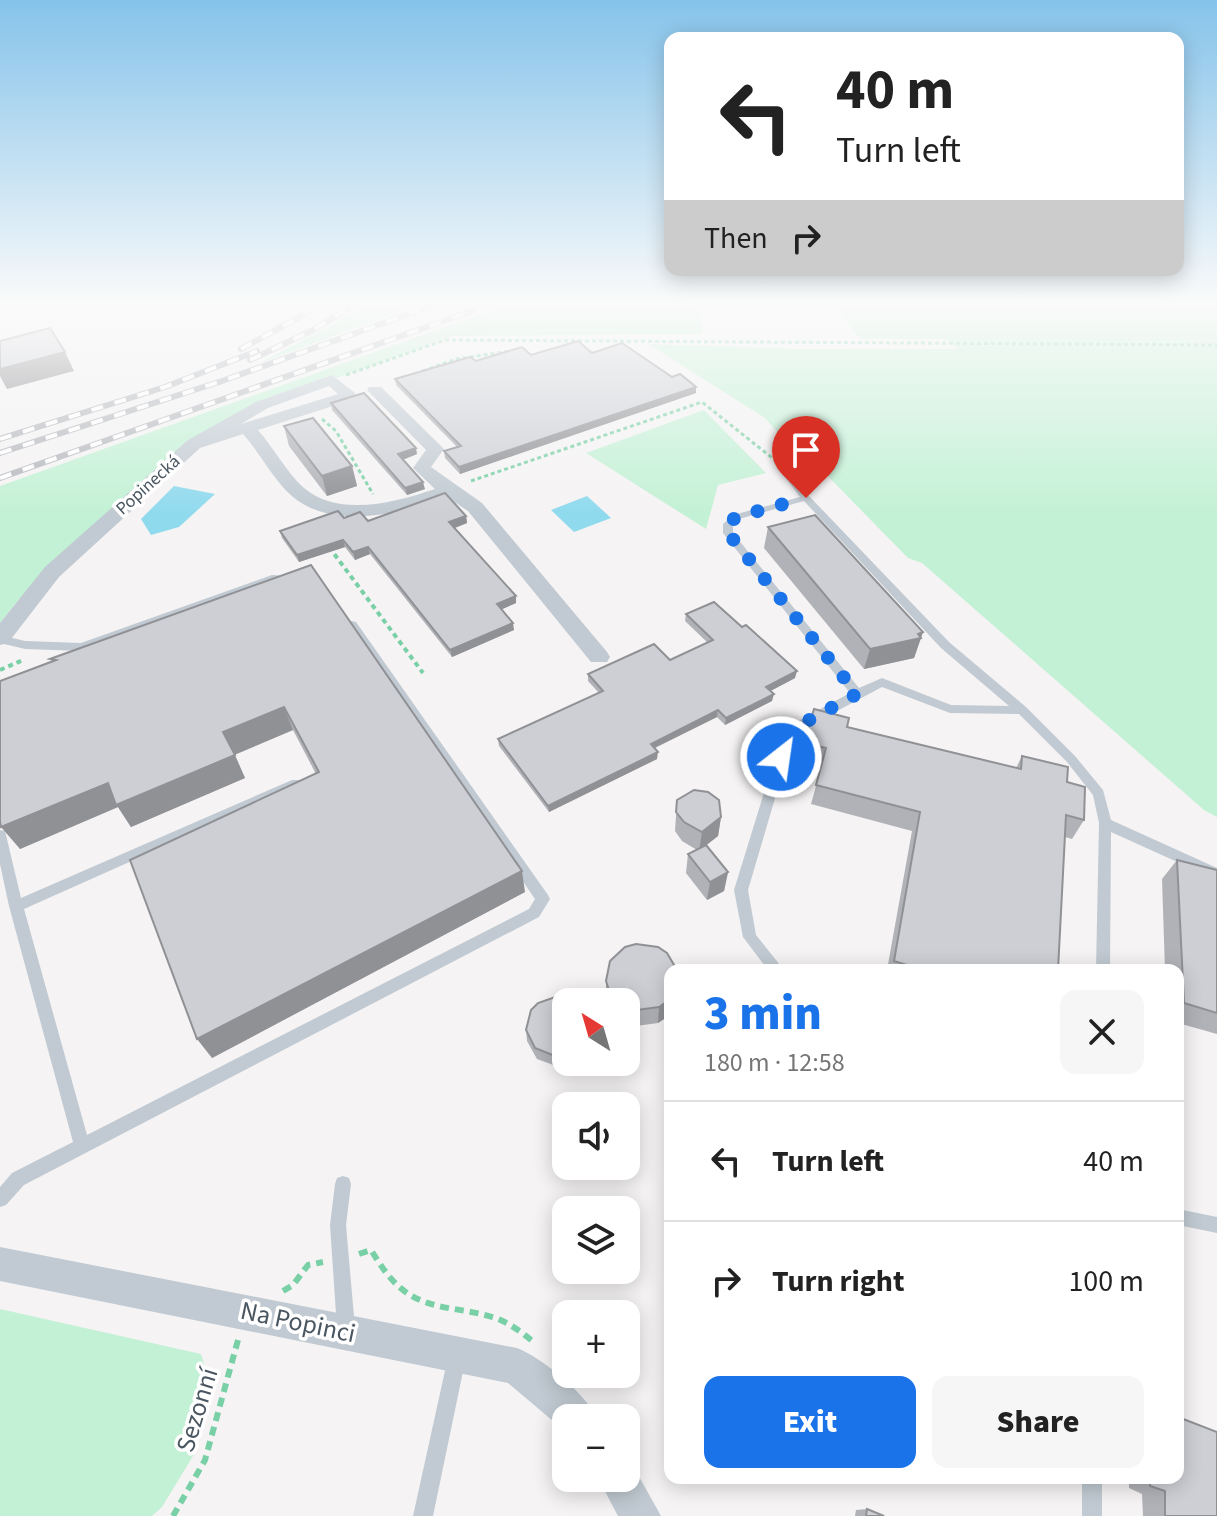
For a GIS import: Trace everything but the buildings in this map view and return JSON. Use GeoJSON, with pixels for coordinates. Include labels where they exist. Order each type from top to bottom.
{"type":"FeatureCollection","features":[{"type":"Feature","properties":{"kind":"street"},"geometry":{"type":"LineString","coordinates":[[194,444],[349,396],[332,380]]}},
{"type":"Feature","properties":{"kind":"street","name":"Popinecká"},"geometry":{"type":"LineString","coordinates":[[0,638],[52,572],[194,444],[262,405],[332,380]]}},
{"type":"Feature","properties":{"kind":"street"},"geometry":{"type":"LineString","coordinates":[[375,390],[435,449],[422,468],[438,487],[451,490],[475,507],[599,657]]}},
{"type":"Feature","properties":{"kind":"street"},"geometry":{"type":"LineString","coordinates":[[248,429],[298,492],[309,502],[323,507],[379,508],[451,490]]}},
{"type":"Feature","properties":{"kind":"street","name":"Na Popinci"},"geometry":{"type":"LineString","coordinates":[[0,1264],[517,1366],[562,1404]]}},
{"type":"Feature","properties":{"kind":"street"},"geometry":{"type":"LineString","coordinates":[[626,1492],[641,1516]]}},
{"type":"Feature","properties":{"kind":"lane"},"geometry":{"type":"LineString","coordinates":[[783,469],[806,498],[945,645],[1022,710],[1071,759],[1099,793],[1105,823],[1103,964]]}},
{"type":"Feature","properties":{"kind":"lane"},"geometry":{"type":"LineString","coordinates":[[806,498],[736,517],[728,524],[728,533],[857,694]]}},
{"type":"Feature","properties":{"kind":"lane"},"geometry":{"type":"LineString","coordinates":[[0,638],[25,645],[82,647],[272,578],[303,579]]}},
{"type":"Feature","properties":{"kind":"lane"},"geometry":{"type":"LineString","coordinates":[[0,1199],[18,1179],[534,913],[543,899],[341,609]]}},
{"type":"Feature","properties":{"kind":"lane"},"geometry":{"type":"LineString","coordinates":[[70,658],[82,647]]}},
{"type":"Feature","properties":{"kind":"lane"},"geometry":{"type":"LineString","coordinates":[[772,964],[750,937],[741,890],[789,731],[882,682],[950,709],[1022,710]]}},
{"type":"Feature","properties":{"kind":"lane"},"geometry":{"type":"LineString","coordinates":[[16,906],[296,783]]}},
{"type":"Feature","properties":{"kind":"lane"},"geometry":{"type":"LineString","coordinates":[[1105,823],[1217,874]]}},
{"type":"Feature","properties":{"kind":"lane"},"geometry":{"type":"LineString","coordinates":[[0,835],[16,906],[82,1147]]}},
{"type":"Feature","properties":{"kind":"lane"},"geometry":{"type":"LineString","coordinates":[[343,1184],[338,1225],[346,1331]]}},
{"type":"Feature","properties":{"kind":"lane"},"geometry":{"type":"LineString","coordinates":[[1184,1218],[1217,1225]]}},
{"type":"Feature","properties":{"kind":"lane"},"geometry":{"type":"LineString","coordinates":[[423,1516],[458,1354]]}},
{"type":"Feature","properties":{"kind":"lane"},"geometry":{"type":"LineString","coordinates":[[1092,1484],[1092,1516]]}},
{"type":"Feature","properties":{"kind":"path"},"geometry":{"type":"LineString","coordinates":[[332,380],[352,373]]}},
{"type":"Feature","properties":{"kind":"path"},"geometry":{"type":"LineString","coordinates":[[451,490],[499,470],[702,402],[769,453],[783,469]]}},
{"type":"Feature","properties":{"kind":"path"},"geometry":{"type":"LineString","coordinates":[[329,547],[423,673]]}},
{"type":"Feature","properties":{"kind":"path","name":"Sezonní"},"geometry":{"type":"LineString","coordinates":[[173,1516],[205,1460],[247,1311]]}},
{"type":"Feature","properties":{"kind":"green space"},"geometry":{"type":"Polygon","coordinates":[[[317,373],[351,373],[262,405],[194,444],[33,596],[19,599],[0,623],[0,486],[317,373]]]}},
{"type":"Feature","properties":{"kind":"green space"},"geometry":{"type":"Polygon","coordinates":[[[693,373],[1217,373],[1217,817],[1204,810],[922,563],[908,558],[814,462],[805,464],[765,418],[693,373]]]}},
{"type":"Feature","properties":{"kind":"green space"},"geometry":{"type":"Polygon","coordinates":[[[704,410],[766,473],[718,485],[706,529],[586,453],[704,410]]]}},
{"type":"Feature","properties":{"kind":"green space"},"geometry":{"type":"Polygon","coordinates":[[[0,1309],[201,1354],[211,1386],[193,1456],[162,1507],[152,1516],[0,1516],[0,1309]]]}},
{"type":"Feature","properties":{"kind":"water"},"geometry":{"type":"Polygon","coordinates":[[[174,486],[215,494],[179,527],[151,535],[141,519],[174,486]]]}},
{"type":"Feature","properties":{"kind":"water"},"geometry":{"type":"Polygon","coordinates":[[[587,496],[611,518],[574,532],[551,510],[587,496]]]}},
{"type":"Feature","properties":{"kind":"railway"},"geometry":{"type":"LineString","coordinates":[[0,439],[201,373]]}},
{"type":"Feature","properties":{"kind":"railway"},"geometry":{"type":"LineString","coordinates":[[0,453],[245,373]]}},
{"type":"Feature","properties":{"kind":"railway"},"geometry":{"type":"LineString","coordinates":[[0,478],[297,373]]}},
{"type":"Feature","properties":{"kind":"route"},"geometry":{"type":"LineString","coordinates":[[781,757],[789,731],[857,694],[728,533],[728,524],[736,517],[806,498]]}}]}
